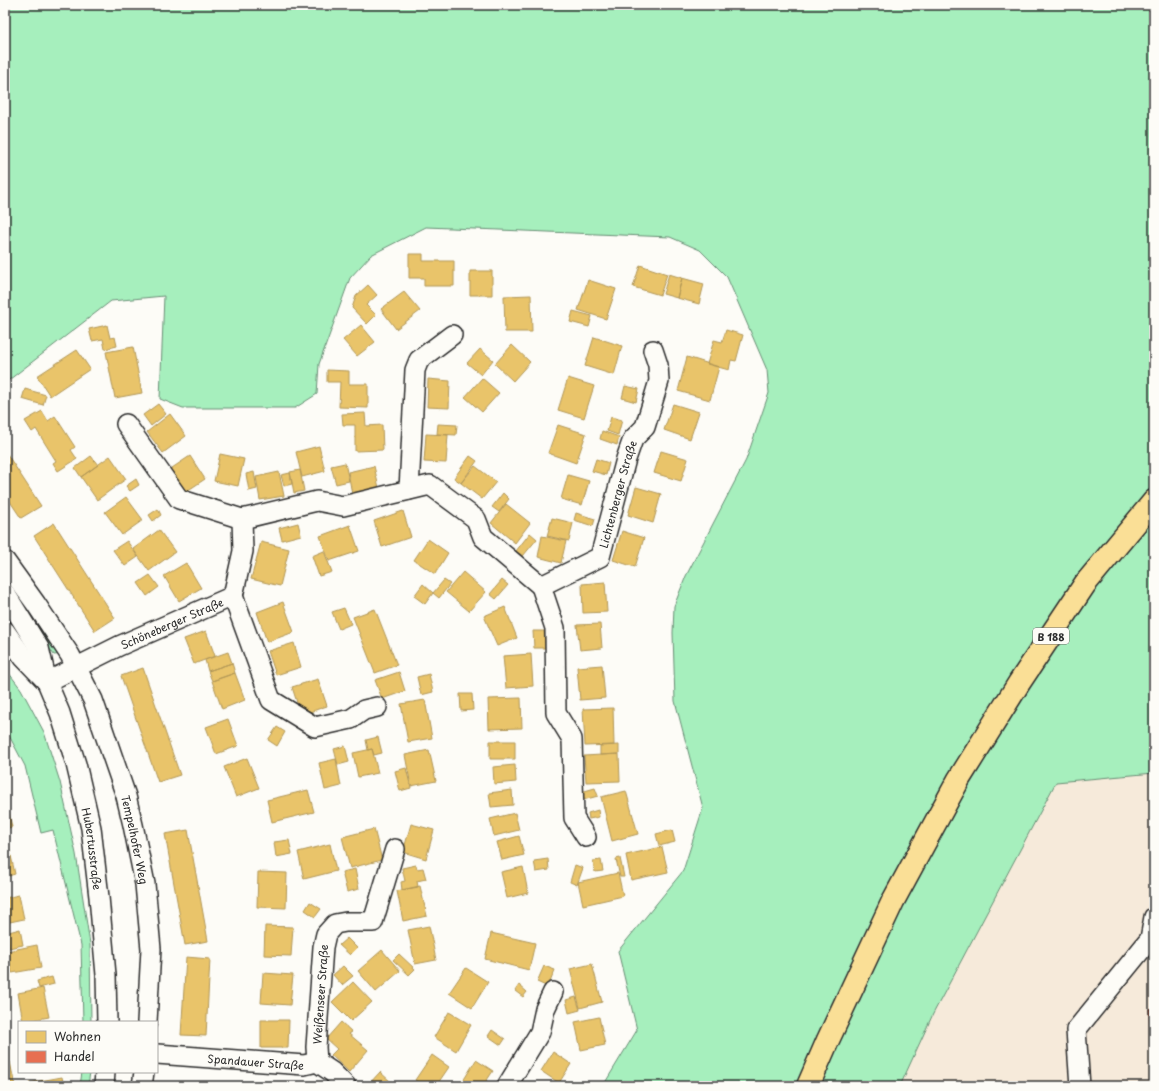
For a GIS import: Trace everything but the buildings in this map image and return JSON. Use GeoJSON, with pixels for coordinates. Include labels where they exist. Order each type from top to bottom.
{"type":"FeatureCollection","features":[{"type":"Feature","properties":{"kind":"main road","name":"B 188"},"geometry":{"type":"LineString","coordinates":[[808,1086],[893,901],[959,779],[1085,584],[1154,501]]}},
{"type":"Feature","properties":{"kind":"street"},"geometry":{"type":"LineString","coordinates":[[409,490],[415,370],[418,360],[452,335]]}},
{"type":"Feature","properties":{"kind":"street","name":"Lichtenberger Straße"},"geometry":{"type":"LineString","coordinates":[[541,586],[600,557],[626,459],[633,439],[645,427],[659,381],[658,366],[653,350]]}},
{"type":"Feature","properties":{"kind":"street"},"geometry":{"type":"LineString","coordinates":[[126,424],[179,499],[242,519],[317,502],[342,506],[430,485],[476,519],[483,537],[541,586],[555,628],[556,714],[572,739],[574,818],[586,837]]}},
{"type":"Feature","properties":{"kind":"street","name":"Schöneberger Straße"},"geometry":{"type":"LineString","coordinates":[[76,667],[119,646],[233,596],[243,551],[242,519]]}},
{"type":"Feature","properties":{"kind":"street","name":"Tempelhofer Weg"},"geometry":{"type":"LineString","coordinates":[[5,561],[70,655],[93,700],[126,796],[145,884],[151,949],[147,1021]]}},
{"type":"Feature","properties":{"kind":"street","name":"Hubertusstraße"},"geometry":{"type":"LineString","coordinates":[[5,593],[39,648],[47,682],[60,713],[76,764],[91,828],[106,975],[107,1021]]}},
{"type":"Feature","properties":{"kind":"street"},"geometry":{"type":"LineString","coordinates":[[233,596],[272,700],[315,727],[351,719],[364,710],[377,707]]}},
{"type":"Feature","properties":{"kind":"street","name":"Hubertusstraße"},"geometry":{"type":"LineString","coordinates":[[5,631],[24,658],[47,682]]}},
{"type":"Feature","properties":{"kind":"street"},"geometry":{"type":"LineString","coordinates":[[47,682],[76,667]]}},
{"type":"Feature","properties":{"kind":"street","name":"Weißenseer Straße"},"geometry":{"type":"LineString","coordinates":[[318,1062],[316,1047],[322,947],[326,934],[335,924],[346,922],[372,922],[395,849]]}},
{"type":"Feature","properties":{"kind":"street"},"geometry":{"type":"LineString","coordinates":[[1080,1086],[1076,1030],[1150,939],[1154,918]]}},
{"type":"Feature","properties":{"kind":"street"},"geometry":{"type":"LineString","coordinates":[[507,1086],[540,1032],[545,1009],[553,992]]}},
{"type":"Feature","properties":{"kind":"street","name":"Spandauer Straße"},"geometry":{"type":"LineString","coordinates":[[158,1054],[304,1065],[318,1062],[332,1072],[346,1086]]}},
{"type":"Feature","properties":{"kind":"street"},"geometry":{"type":"LineString","coordinates":[[104,1086],[105,1073]]}},
{"type":"Feature","properties":{"kind":"street"},"geometry":{"type":"LineString","coordinates":[[142,1086],[144,1073]]}},
{"type":"Feature","properties":{"kind":"shaded area"},"geometry":{"type":"Polygon","coordinates":[[[1154,773],[1154,1086],[900,1086],[933,1014],[1056,781],[1154,773]]]}},
{"type":"Feature","properties":{"kind":"green space"},"geometry":{"type":"Polygon","coordinates":[[[5,5],[1154,5],[1154,773],[1056,782],[933,1014],[900,1086],[603,1086],[637,1030],[618,951],[683,871],[703,808],[675,701],[673,633],[674,606],[686,576],[746,460],[769,393],[767,370],[727,277],[700,250],[670,237],[426,227],[371,255],[350,278],[319,364],[317,394],[295,408],[183,408],[160,399],[164,296],[111,301],[5,383],[5,5]]]}},
{"type":"Feature","properties":{"kind":"green space"},"geometry":{"type":"Polygon","coordinates":[[[33,610],[64,654],[54,655],[26,614],[33,610]]]}},
{"type":"Feature","properties":{"kind":"green space"},"geometry":{"type":"Polygon","coordinates":[[[5,668],[21,689],[44,732],[60,782],[76,854],[90,944],[91,1021],[83,1021],[81,945],[53,830],[41,833],[25,766],[5,728],[5,668]]]}},
{"type":"Feature","properties":{"kind":"green space"},"geometry":{"type":"Polygon","coordinates":[[[82,1073],[90,1073],[88,1086],[80,1086],[82,1073]]]}}]}
